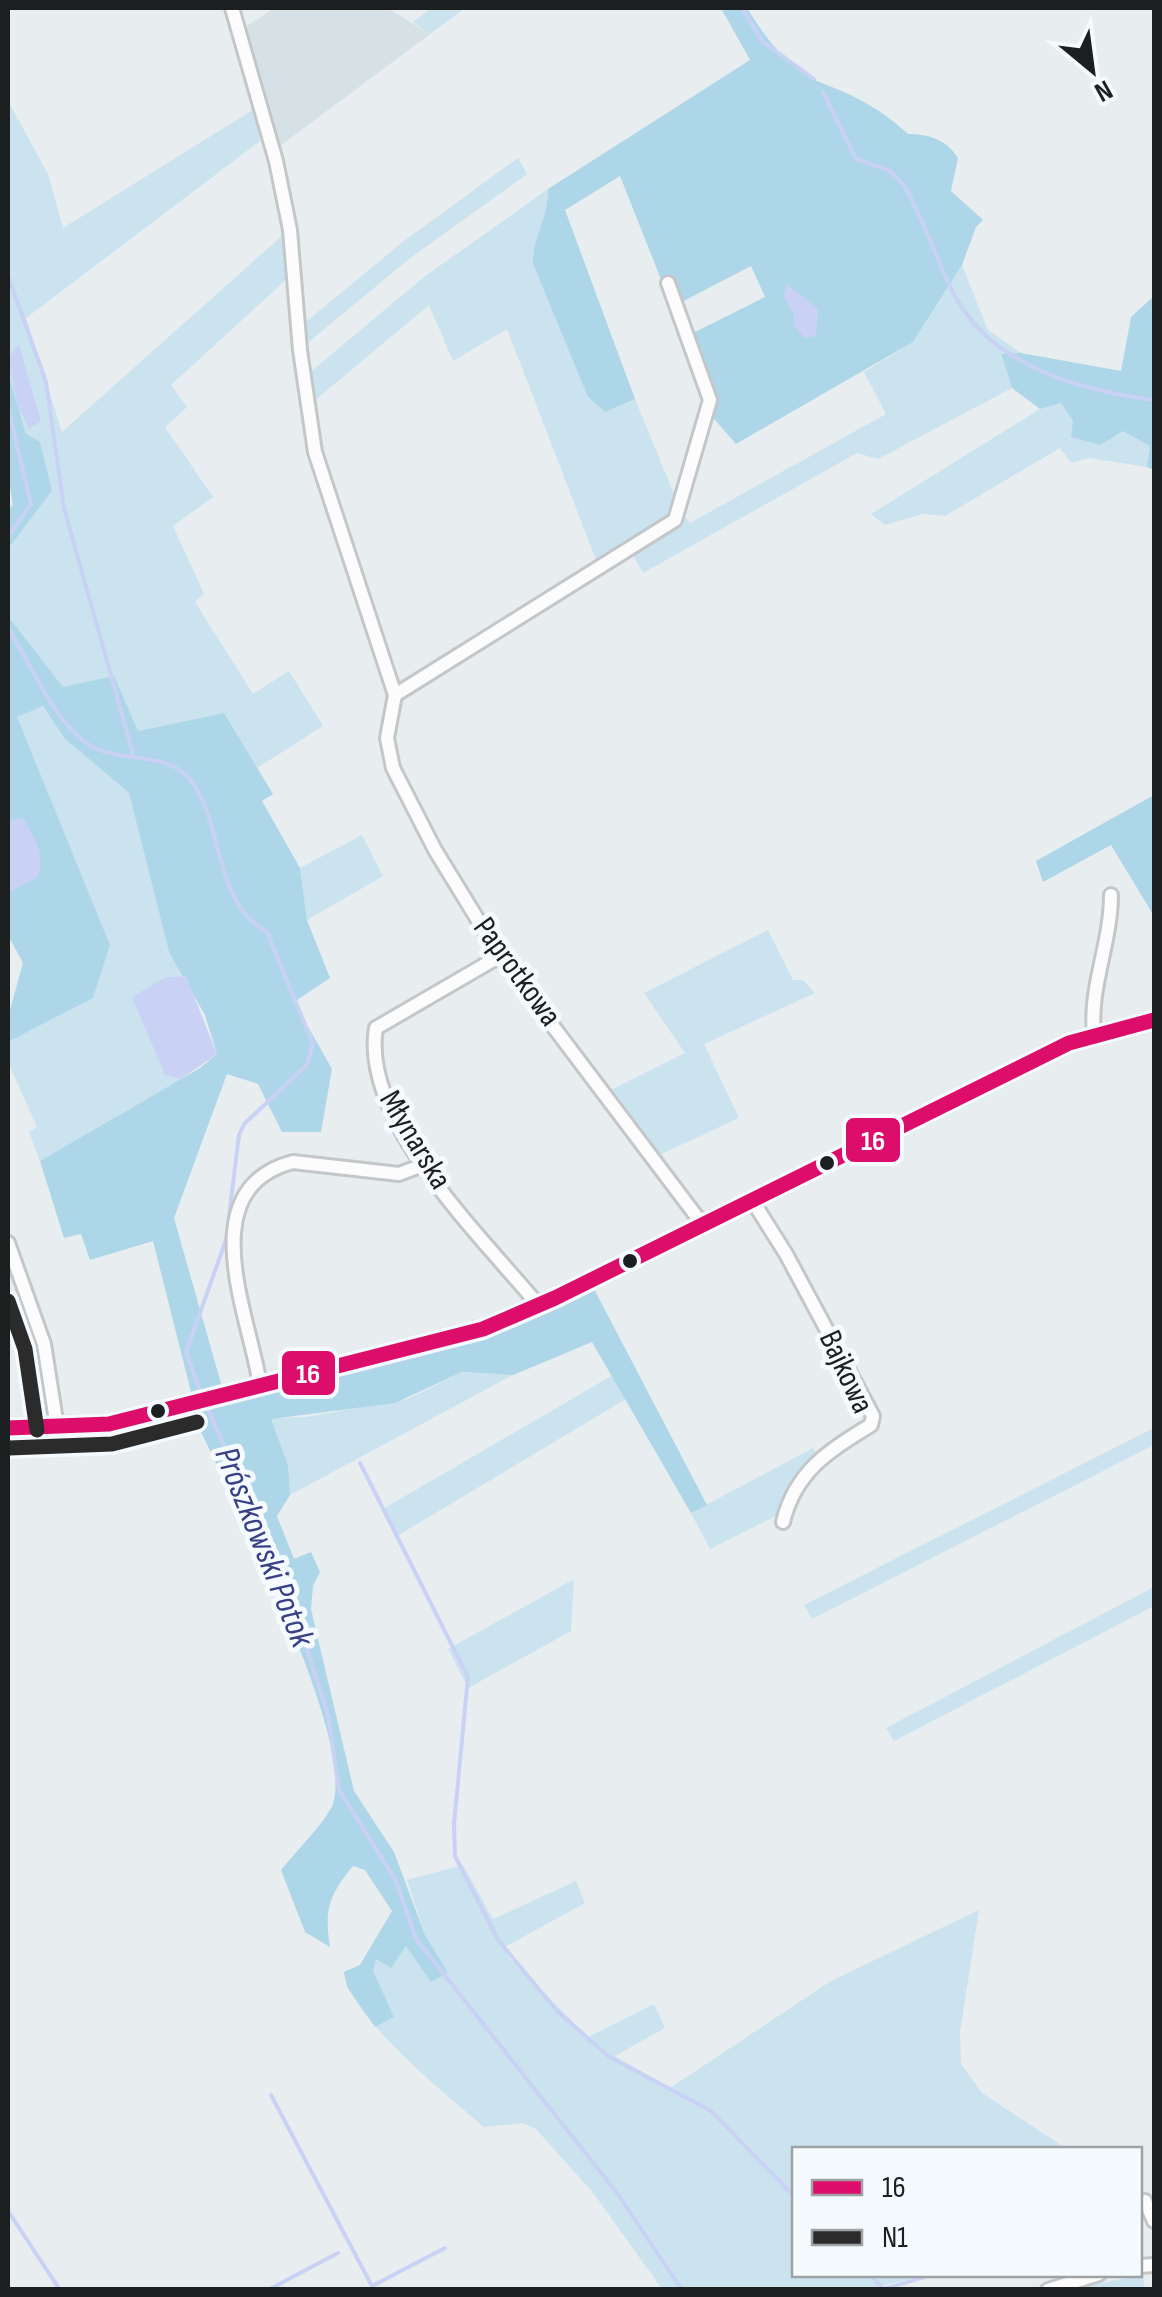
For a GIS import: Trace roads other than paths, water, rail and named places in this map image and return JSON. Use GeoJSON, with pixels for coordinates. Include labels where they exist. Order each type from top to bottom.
{"type":"FeatureCollection","features":[{"type":"Feature","properties":{"kind":"main road"},"geometry":{"type":"LineString","coordinates":[[8,1428],[109,1424],[483,1328],[539,1306],[1094,1033],[1154,1020]]}},
{"type":"Feature","properties":{"kind":"street","name":"Paprotkowa"},"geometry":{"type":"LineString","coordinates":[[232,8],[290,230],[315,452],[347,562],[394,695],[386,738],[393,768],[435,850],[500,956],[702,1225]]}},
{"type":"Feature","properties":{"kind":"street"},"geometry":{"type":"LineString","coordinates":[[394,695],[666,529],[681,512],[710,400],[668,283]]}},
{"type":"Feature","properties":{"kind":"street"},"geometry":{"type":"LineString","coordinates":[[1094,1033],[1091,1011],[1111,932],[1111,895]]}},
{"type":"Feature","properties":{"kind":"street","name":"Młynarska"},"geometry":{"type":"LineString","coordinates":[[500,956],[376,1028],[379,1081],[423,1165],[539,1306]]}},
{"type":"Feature","properties":{"kind":"street"},"geometry":{"type":"LineString","coordinates":[[260,1385],[233,1260],[234,1232],[245,1196],[277,1166],[292,1162],[398,1174],[423,1165]]}},
{"type":"Feature","properties":{"kind":"street","name":"Bajkowa"},"geometry":{"type":"LineString","coordinates":[[752,1200],[873,1416],[871,1425],[838,1444],[799,1480],[783,1522]]}},
{"type":"Feature","properties":{"kind":"street"},"geometry":{"type":"LineString","coordinates":[[8,1243],[44,1344],[57,1427]]}},
{"type":"Feature","properties":{"kind":"street"},"geometry":{"type":"LineString","coordinates":[[1145,2201],[1154,2221]]}},
{"type":"Feature","properties":{"kind":"street"},"geometry":{"type":"LineString","coordinates":[[1048,2290],[1089,2277]]}},
{"type":"Feature","properties":{"kind":"waterway"},"geometry":{"type":"LineString","coordinates":[[742,8],[762,41],[814,79]]}},
{"type":"Feature","properties":{"kind":"waterway"},"geometry":{"type":"LineString","coordinates":[[823,92],[856,159],[890,171],[904,185],[956,298],[993,342],[1016,358],[1069,382],[1154,400]]}},
{"type":"Feature","properties":{"kind":"waterway"},"geometry":{"type":"LineString","coordinates":[[8,276],[46,382],[64,508],[133,754]]}},
{"type":"Feature","properties":{"kind":"waterway","name":"Prószkowski Potok"},"geometry":{"type":"LineString","coordinates":[[8,407],[31,504],[8,537]]}},
{"type":"Feature","properties":{"kind":"waterway","name":"Prószkowski Potok"},"geometry":{"type":"LineString","coordinates":[[8,629],[52,704],[85,742],[112,754],[172,766],[195,786],[237,903],[267,932],[313,1044],[307,1065],[244,1124],[239,1135],[226,1240],[186,1352],[201,1394]]}},
{"type":"Feature","properties":{"kind":"waterway","name":"Prószkowski Potok"},"geometry":{"type":"LineString","coordinates":[[207,1407],[290,1596],[328,1715],[339,1790],[396,1881],[416,1939],[617,2193],[682,2290]]}},
{"type":"Feature","properties":{"kind":"waterway"},"geometry":{"type":"LineString","coordinates":[[360,1463],[468,1677],[454,1824],[455,1856],[498,1940],[557,2011],[608,2056],[711,2111],[792,2194]]}},
{"type":"Feature","properties":{"kind":"waterway"},"geometry":{"type":"LineString","coordinates":[[271,2095],[374,2290]]}},
{"type":"Feature","properties":{"kind":"waterway"},"geometry":{"type":"LineString","coordinates":[[8,2211],[60,2290]]}},
{"type":"Feature","properties":{"kind":"waterway"},"geometry":{"type":"LineString","coordinates":[[374,2285],[445,2248]]}},
{"type":"Feature","properties":{"kind":"waterway"},"geometry":{"type":"LineString","coordinates":[[268,2290],[338,2253]]}},
{"type":"Feature","properties":{"kind":"waterway"},"geometry":{"type":"LineString","coordinates":[[873,2277],[883,2289]]}},
{"type":"Feature","properties":{"kind":"waterway"},"geometry":{"type":"LineString","coordinates":[[881,2290],[924,2277]]}}]}
